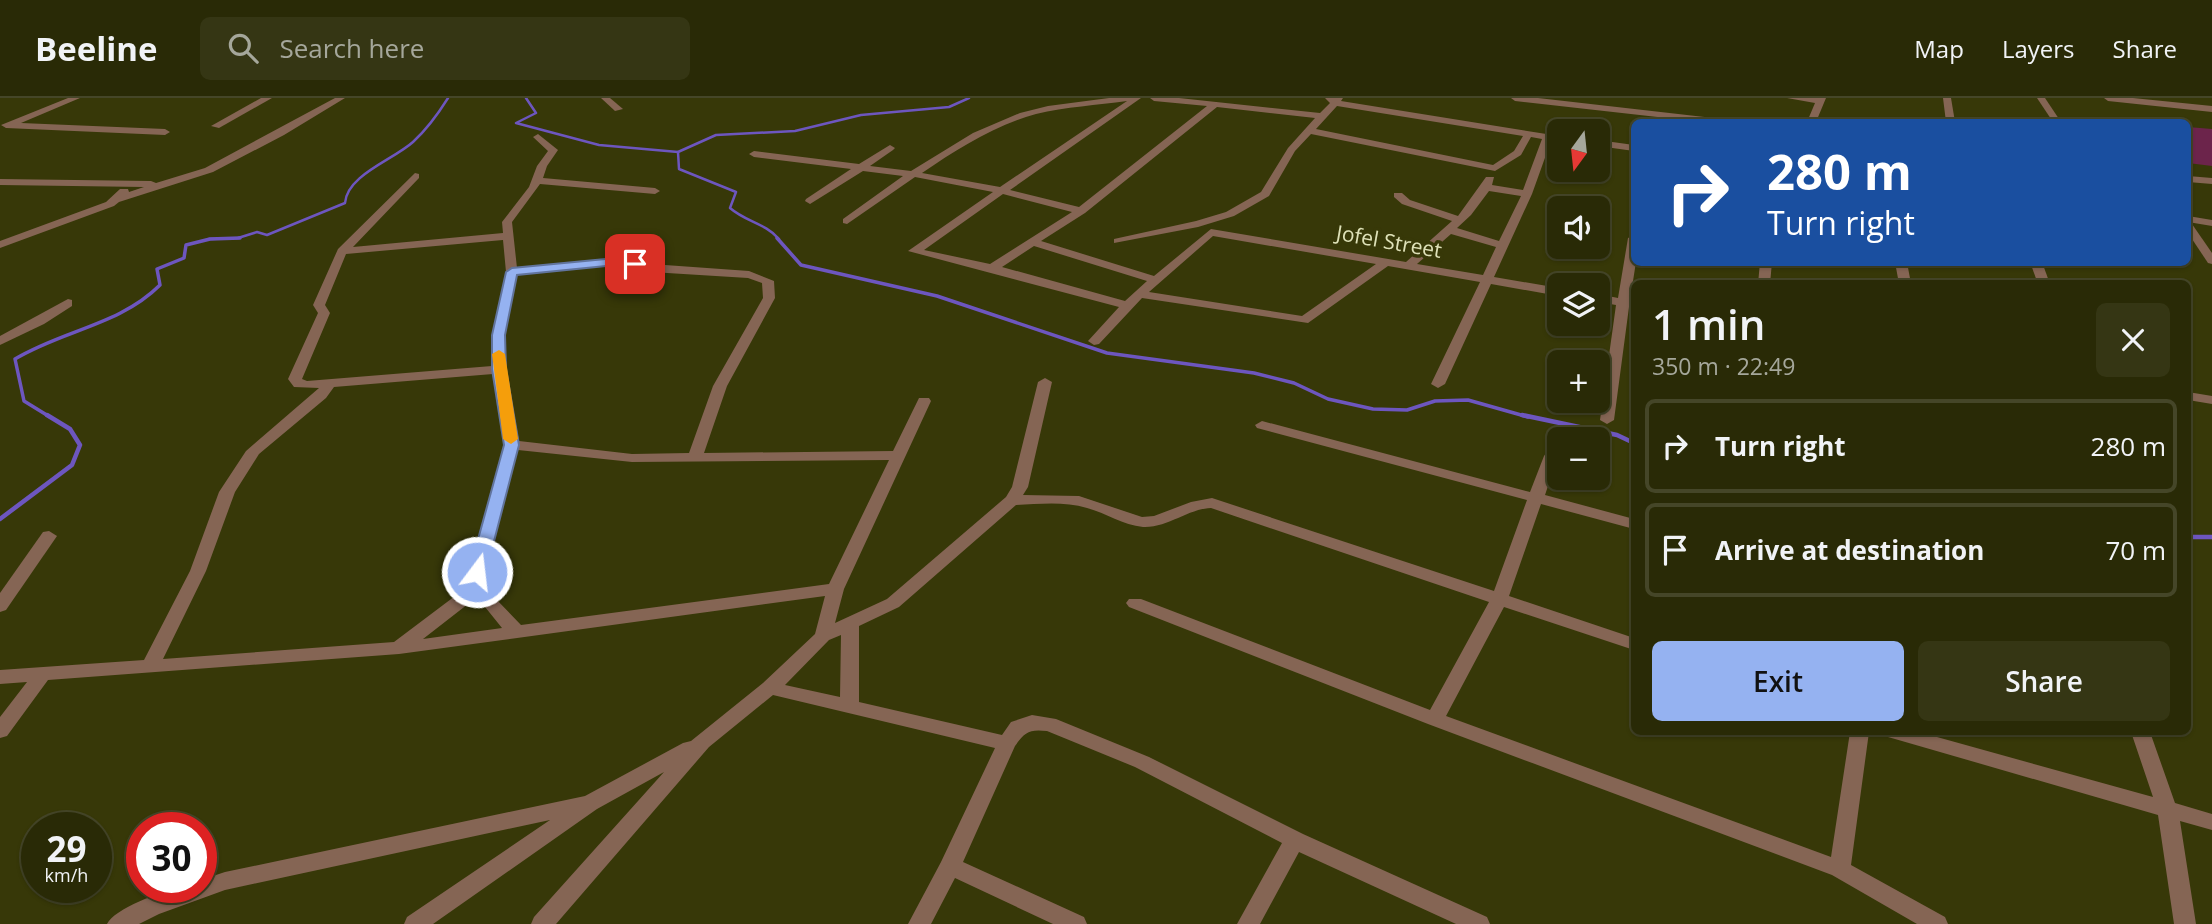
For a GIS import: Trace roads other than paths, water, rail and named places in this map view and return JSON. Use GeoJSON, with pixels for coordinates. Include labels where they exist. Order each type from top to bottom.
{"type":"FeatureCollection","features":[{"type":"Feature","properties":{"kind":"street"},"geometry":{"type":"LineString","coordinates":[[3,126],[76,98]]}},
{"type":"Feature","properties":{"kind":"street"},"geometry":{"type":"LineString","coordinates":[[216,127],[268,98]]}},
{"type":"Feature","properties":{"kind":"street"},"geometry":{"type":"LineString","coordinates":[[0,245],[74,219],[117,199],[209,170],[341,98]]}},
{"type":"Feature","properties":{"kind":"street"},"geometry":{"type":"LineString","coordinates":[[606,98],[618,109]]}},
{"type":"Feature","properties":{"kind":"street"},"geometry":{"type":"LineString","coordinates":[[847,221],[913,174],[993,127],[1025,114],[1129,98]]}},
{"type":"Feature","properties":{"kind":"street"},"geometry":{"type":"LineString","coordinates":[[1127,305],[992,268],[914,251],[1137,98]]}},
{"type":"Feature","properties":{"kind":"street"},"geometry":{"type":"LineString","coordinates":[[1154,98],[1322,116]]}},
{"type":"Feature","properties":{"kind":"street"},"geometry":{"type":"LineString","coordinates":[[1515,98],[1697,119]]}},
{"type":"Feature","properties":{"kind":"street"},"geometry":{"type":"LineString","coordinates":[[1791,98],[1821,99],[1813,119]]}},
{"type":"Feature","properties":{"kind":"street"},"geometry":{"type":"LineString","coordinates":[[1947,98],[1950,119]]}},
{"type":"Feature","properties":{"kind":"street"},"geometry":{"type":"LineString","coordinates":[[2041,98],[2056,119]]}},
{"type":"Feature","properties":{"kind":"street"},"geometry":{"type":"LineString","coordinates":[[2108,98],[2212,109]]}},
{"type":"Feature","properties":{"kind":"street"},"geometry":{"type":"LineString","coordinates":[[1118,241],[1198,225],[1230,214],[1265,194],[1287,157],[1312,131],[1334,100],[1547,137]]}},
{"type":"Feature","properties":{"kind":"street"},"geometry":{"type":"LineString","coordinates":[[992,268],[1081,211],[1214,104]]}},
{"type":"Feature","properties":{"kind":"street"},"geometry":{"type":"LineString","coordinates":[[3,126],[62,126],[119,132],[166,132]]}},
{"type":"Feature","properties":{"kind":"street"},"geometry":{"type":"LineString","coordinates":[[1312,131],[1495,168]]}},
{"type":"Feature","properties":{"kind":"street"},"geometry":{"type":"LineString","coordinates":[[1407,267],[1460,220],[1486,187],[1495,168],[1518,153],[1528,135]]}},
{"type":"Feature","properties":{"kind":"street"},"geometry":{"type":"LineString","coordinates":[[517,632],[486,602],[479,587],[477,572],[512,445],[499,369],[498,335],[512,272],[508,222],[537,181],[552,150],[538,137]]}},
{"type":"Feature","properties":{"kind":"street"},"geometry":{"type":"LineString","coordinates":[[1610,145],[1631,148]]}},
{"type":"Feature","properties":{"kind":"street"},"geometry":{"type":"LineString","coordinates":[[810,201],[890,148]]}},
{"type":"Feature","properties":{"kind":"street"},"geometry":{"type":"LineString","coordinates":[[1438,384],[1547,151]]}},
{"type":"Feature","properties":{"kind":"street"},"geometry":{"type":"LineString","coordinates":[[754,154],[913,174],[1002,191],[1081,211]]}},
{"type":"Feature","properties":{"kind":"street"},"geometry":{"type":"LineString","coordinates":[[415,176],[342,251],[320,305],[324,313],[295,379],[299,384],[307,385],[499,369]]}},
{"type":"Feature","properties":{"kind":"street"},"geometry":{"type":"LineString","coordinates":[[2191,178],[2212,181]]}},
{"type":"Feature","properties":{"kind":"street"},"geometry":{"type":"LineString","coordinates":[[537,181],[655,191]]}},
{"type":"Feature","properties":{"kind":"street"},"geometry":{"type":"LineString","coordinates":[[0,182],[132,185],[169,183]]}},
{"type":"Feature","properties":{"kind":"street"},"geometry":{"type":"LineString","coordinates":[[117,199],[132,185]]}},
{"type":"Feature","properties":{"kind":"street"},"geometry":{"type":"LineString","coordinates":[[1486,187],[1527,194]]}},
{"type":"Feature","properties":{"kind":"street"},"geometry":{"type":"LineString","coordinates":[[1398,195],[1406,202],[1460,220]]}},
{"type":"Feature","properties":{"kind":"street"},"geometry":{"type":"LineString","coordinates":[[2191,220],[2212,223]]}},
{"type":"Feature","properties":{"kind":"street"},"geometry":{"type":"LineString","coordinates":[[1449,229],[1477,240],[1501,245]]}},
{"type":"Feature","properties":{"kind":"street"},"geometry":{"type":"LineString","coordinates":[[2191,230],[2212,261]]}},
{"type":"Feature","properties":{"kind":"street","name":"Jofel Street"},"geometry":{"type":"LineString","coordinates":[[1156,280],[1211,232],[1547,290]]}},
{"type":"Feature","properties":{"kind":"street"},"geometry":{"type":"LineString","coordinates":[[342,251],[508,236]]}},
{"type":"Feature","properties":{"kind":"street"},"geometry":{"type":"LineString","coordinates":[[1031,242],[1156,280]]}},
{"type":"Feature","properties":{"kind":"street"},"geometry":{"type":"LineString","coordinates":[[512,272],[616,261],[651,268],[749,275],[763,277],[768,281],[769,298],[720,386],[695,457]]}},
{"type":"Feature","properties":{"kind":"street"},"geometry":{"type":"LineString","coordinates":[[1140,294],[1304,320],[1385,262]]}},
{"type":"Feature","properties":{"kind":"street"},"geometry":{"type":"LineString","coordinates":[[1607,420],[1629,303],[1632,266]]}},
{"type":"Feature","properties":{"kind":"street"},"geometry":{"type":"LineString","coordinates":[[1094,341],[1127,305],[1156,280]]}},
{"type":"Feature","properties":{"kind":"street"},"geometry":{"type":"LineString","coordinates":[[1610,300],[1629,303]]}},
{"type":"Feature","properties":{"kind":"street"},"geometry":{"type":"LineString","coordinates":[[0,341],[68,303]]}},
{"type":"Feature","properties":{"kind":"street"},"geometry":{"type":"LineString","coordinates":[[150,667],[198,571],[227,492],[253,451],[321,395],[331,382]]}},
{"type":"Feature","properties":{"kind":"street"},"geometry":{"type":"LineString","coordinates":[[415,924],[590,803],[702,742],[770,688],[823,636],[893,603],[1012,500],[1020,487],[1045,382]]}},
{"type":"Feature","properties":{"kind":"street"},"geometry":{"type":"LineString","coordinates":[[2191,397],[2212,400]]}},
{"type":"Feature","properties":{"kind":"street"},"geometry":{"type":"LineString","coordinates":[[823,636],[835,589],[924,401]]}},
{"type":"Feature","properties":{"kind":"street"},"geometry":{"type":"LineString","coordinates":[[1262,425],[1631,523]]}},
{"type":"Feature","properties":{"kind":"street"},"geometry":{"type":"LineString","coordinates":[[512,445],[572,454],[632,458],[897,455]]}},
{"type":"Feature","properties":{"kind":"street"},"geometry":{"type":"LineString","coordinates":[[1435,719],[1500,597],[1547,469]]}},
{"type":"Feature","properties":{"kind":"street"},"geometry":{"type":"LineString","coordinates":[[1012,500],[1085,502],[1103,507],[1122,518],[1150,522],[1202,503],[1212,503],[1631,643]]}},
{"type":"Feature","properties":{"kind":"street"},"geometry":{"type":"LineString","coordinates":[[0,606],[49,536]]}},
{"type":"Feature","properties":{"kind":"street"},"geometry":{"type":"LineString","coordinates":[[399,648],[479,587]]}},
{"type":"Feature","properties":{"kind":"street"},"geometry":{"type":"LineString","coordinates":[[0,677],[399,648],[835,589]]}},
{"type":"Feature","properties":{"kind":"street"},"geometry":{"type":"LineString","coordinates":[[1135,603],[1435,719],[1840,869],[1937,924]]}},
{"type":"Feature","properties":{"kind":"street"},"geometry":{"type":"LineString","coordinates":[[849,625],[849,707]]}},
{"type":"Feature","properties":{"kind":"street"},"geometry":{"type":"LineString","coordinates":[[0,731],[43,673]]}},
{"type":"Feature","properties":{"kind":"street"},"geometry":{"type":"LineString","coordinates":[[770,688],[1007,743]]}},
{"type":"Feature","properties":{"kind":"street"},"geometry":{"type":"LineString","coordinates":[[919,924],[950,866],[1007,743],[1018,727],[1032,722],[1049,724],[1142,762],[1295,840],[1479,924]]}},
{"type":"Feature","properties":{"kind":"street"},"geometry":{"type":"LineString","coordinates":[[1840,869],[1860,735]]}},
{"type":"Feature","properties":{"kind":"street"},"geometry":{"type":"LineString","coordinates":[[1905,735],[2212,822]]}},
{"type":"Feature","properties":{"kind":"street"},"geometry":{"type":"LineString","coordinates":[[2142,735],[2168,811],[2185,924]]}},
{"type":"Feature","properties":{"kind":"street"},"geometry":{"type":"LineString","coordinates":[[542,924],[702,742]]}},
{"type":"Feature","properties":{"kind":"street"},"geometry":{"type":"LineString","coordinates":[[117,924],[151,907],[225,881],[590,803]]}},
{"type":"Feature","properties":{"kind":"street"},"geometry":{"type":"LineString","coordinates":[[1248,924],[1295,840]]}},
{"type":"Feature","properties":{"kind":"street"},"geometry":{"type":"LineString","coordinates":[[950,866],[1076,924]]}},
{"type":"Feature","properties":{"kind":"waterway"},"geometry":{"type":"LineString","coordinates":[[209,239],[238,238],[257,232],[267,235],[345,203],[354,184],[413,142],[448,98]]}},
{"type":"Feature","properties":{"kind":"waterway"},"geometry":{"type":"LineString","coordinates":[[526,98],[536,113],[516,123],[599,145],[678,152]]}},
{"type":"Feature","properties":{"kind":"waterway"},"geometry":{"type":"LineString","coordinates":[[678,152],[716,135],[795,131],[861,115],[949,107],[969,98]]}},
{"type":"Feature","properties":{"kind":"waterway"},"geometry":{"type":"LineString","coordinates":[[678,152],[679,169],[736,192],[730,208],[768,229],[779,239]]}},
{"type":"Feature","properties":{"kind":"waterway"},"geometry":{"type":"LineString","coordinates":[[50,417],[24,401],[15,359],[109,318],[144,298],[160,285],[157,269],[184,258],[186,245],[210,239],[240,238]]}},
{"type":"Feature","properties":{"kind":"waterway"},"geometry":{"type":"LineString","coordinates":[[777,238],[801,265],[937,296],[1107,353],[1254,373],[1294,383],[1328,399],[1373,409],[1407,410],[1435,401],[1468,400],[1528,417]]}},
{"type":"Feature","properties":{"kind":"waterway"},"geometry":{"type":"LineString","coordinates":[[0,519],[72,465],[80,445],[70,429],[47,415]]}},
{"type":"Feature","properties":{"kind":"waterway"},"geometry":{"type":"LineString","coordinates":[[1522,415],[1617,435],[1631,442]]}},
{"type":"Feature","properties":{"kind":"waterway"},"geometry":{"type":"LineString","coordinates":[[2191,537],[2212,537]]}}]}
